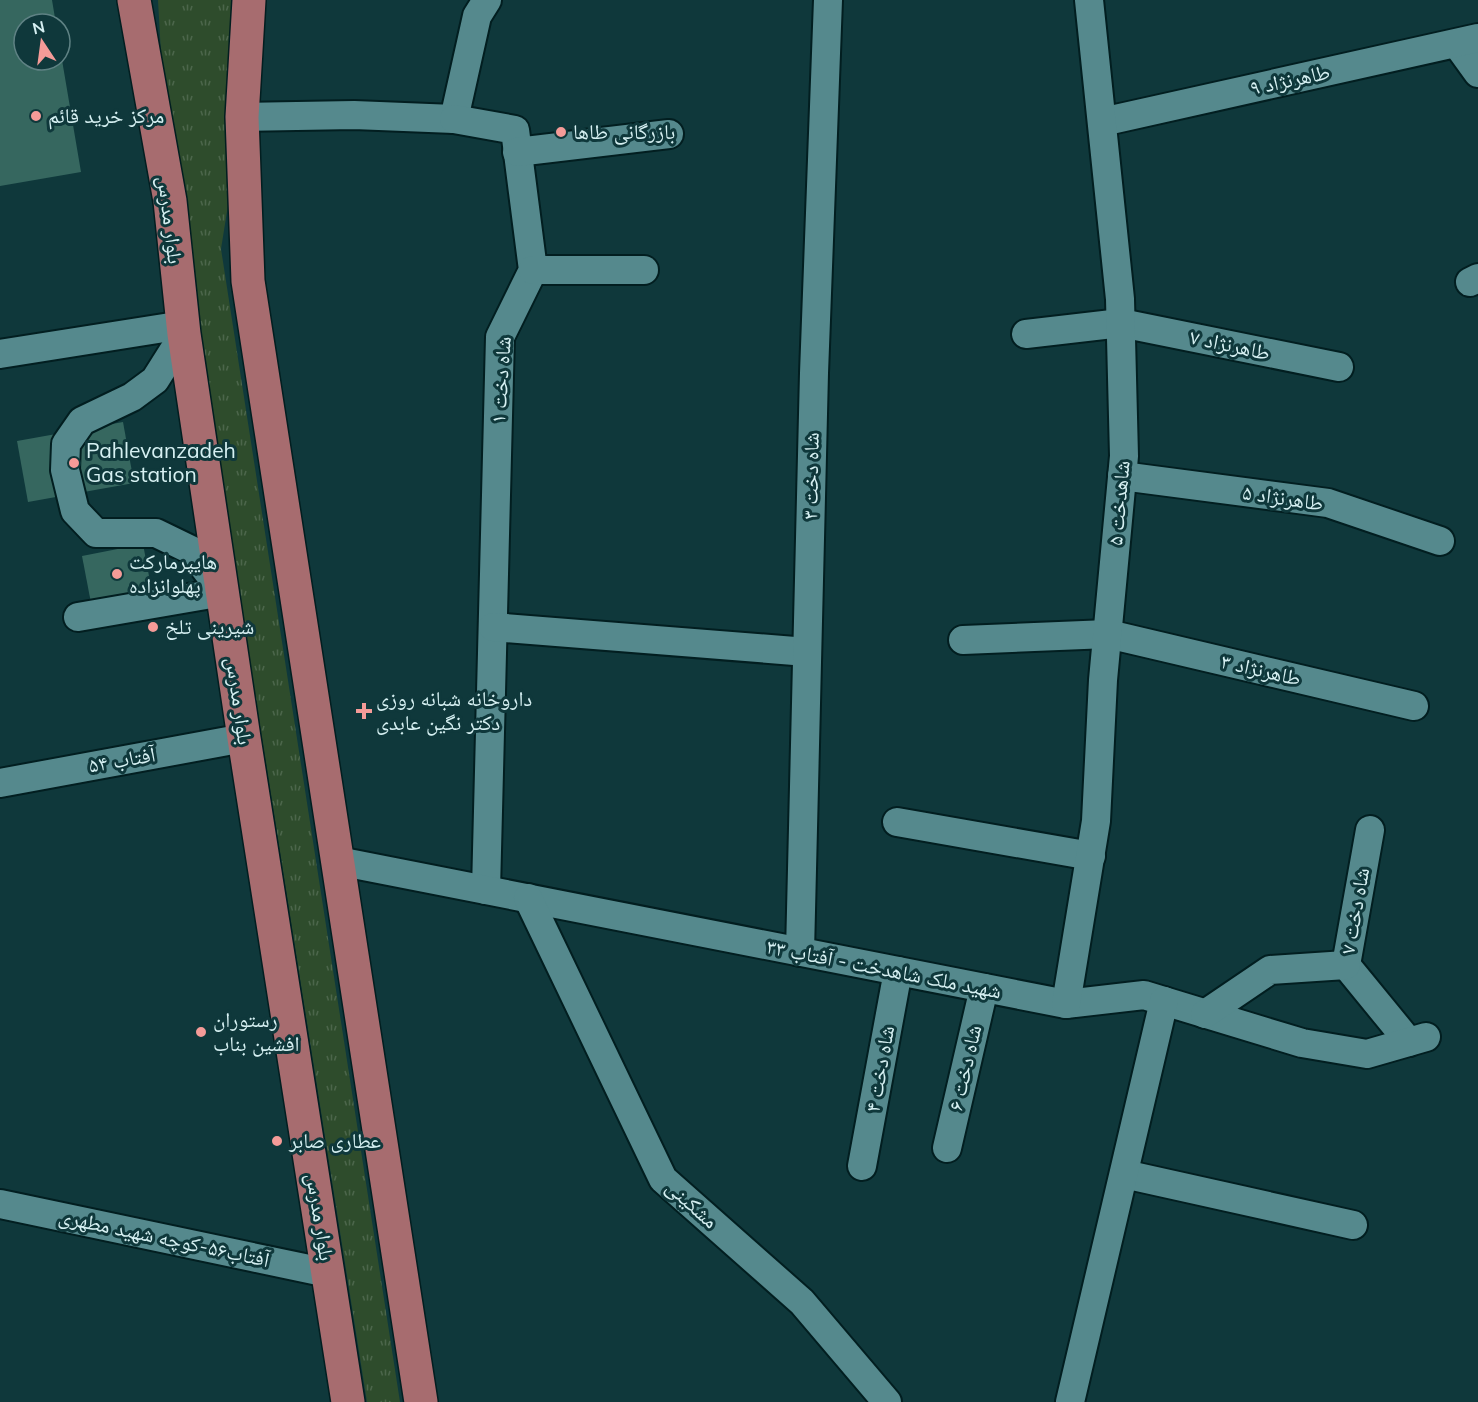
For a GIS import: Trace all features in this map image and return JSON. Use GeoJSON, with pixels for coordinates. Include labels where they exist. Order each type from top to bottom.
{"type":"FeatureCollection","features":[{"type":"Feature","properties":{"kind":"main road","name":"بلوار مدرس"},"geometry":{"type":"LineString","coordinates":[[134,0],[170,201],[183,330],[348,1402]]}},
{"type":"Feature","properties":{"kind":"main road"},"geometry":{"type":"LineString","coordinates":[[158,0],[170,201]]}},
{"type":"Feature","properties":{"kind":"main road"},"geometry":{"type":"LineString","coordinates":[[249,0],[242,117],[248,281],[421,1402]]}},
{"type":"Feature","properties":{"kind":"street"},"geometry":{"type":"LineString","coordinates":[[454,119],[477,15],[487,0]]}},
{"type":"Feature","properties":{"kind":"street","name":"شاه دخت ۳"},"geometry":{"type":"LineString","coordinates":[[800,952],[814,373],[828,0]]}},
{"type":"Feature","properties":{"kind":"street","name":"شاهدخت ۵"},"geometry":{"type":"LineString","coordinates":[[1066,1004],[1096,821],[1108,634],[1122,476],[1121,323],[1089,0]]}},
{"type":"Feature","properties":{"kind":"street"},"geometry":{"type":"LineString","coordinates":[[1467,41],[1478,73]]}},
{"type":"Feature","properties":{"kind":"street","name":"طاهرنژاد ۹"},"geometry":{"type":"LineString","coordinates":[[1102,122],[1467,41]]}},
{"type":"Feature","properties":{"kind":"street"},"geometry":{"type":"LineString","coordinates":[[242,117],[354,115],[454,119],[515,130],[533,270],[644,270]]}},
{"type":"Feature","properties":{"kind":"street"},"geometry":{"type":"LineString","coordinates":[[518,152],[669,134]]}},
{"type":"Feature","properties":{"kind":"street","name":"شاه دخت ۱"},"geometry":{"type":"LineString","coordinates":[[486,890],[500,337],[533,270]]}},
{"type":"Feature","properties":{"kind":"street","name":"طاهرنژاد ۷"},"geometry":{"type":"LineString","coordinates":[[1026,334],[1121,323],[1339,367]]}},
{"type":"Feature","properties":{"kind":"street"},"geometry":{"type":"LineString","coordinates":[[0,354],[183,330]]}},
{"type":"Feature","properties":{"kind":"street"},"geometry":{"type":"LineString","coordinates":[[78,617],[223,592],[191,550],[156,533],[96,533],[75,511],[65,470],[66,444],[82,421],[132,397],[155,380],[183,330]]}},
{"type":"Feature","properties":{"kind":"street","name":"طاهرنژاد ۵"},"geometry":{"type":"LineString","coordinates":[[1122,476],[1328,503],[1440,541]]}},
{"type":"Feature","properties":{"kind":"street"},"geometry":{"type":"LineString","coordinates":[[493,627],[807,652]]}},
{"type":"Feature","properties":{"kind":"street","name":"طاهرنژاد ۳"},"geometry":{"type":"LineString","coordinates":[[963,640],[1108,634],[1413,706]]}},
{"type":"Feature","properties":{"kind":"street","name":"آفتاب ۵۴"},"geometry":{"type":"LineString","coordinates":[[0,783],[244,738]]}},
{"type":"Feature","properties":{"kind":"street"},"geometry":{"type":"LineString","coordinates":[[897,822],[1090,856]]}},
{"type":"Feature","properties":{"kind":"street","name":"شاه دخت ۷"},"geometry":{"type":"LineString","coordinates":[[1370,830],[1346,964],[1418,1040]]}},
{"type":"Feature","properties":{"kind":"street","name":"شهید ملک شاهدخت - آفتاب ۳۳"},"geometry":{"type":"LineString","coordinates":[[338,861],[1066,1004],[1144,995],[1302,1043],[1367,1054],[1418,1040]]}},
{"type":"Feature","properties":{"kind":"street","name":"مشکینی"},"geometry":{"type":"LineString","coordinates":[[528,898],[663,1179],[802,1302],[887,1402]]}},
{"type":"Feature","properties":{"kind":"street"},"geometry":{"type":"LineString","coordinates":[[1204,1014],[1270,970],[1346,964]]}},
{"type":"Feature","properties":{"kind":"street","name":"شاه دخت ۴"},"geometry":{"type":"LineString","coordinates":[[862,1166],[898,971]]}},
{"type":"Feature","properties":{"kind":"street","name":"شاه دخت ۶"},"geometry":{"type":"LineString","coordinates":[[947,1148],[984,988]]}},
{"type":"Feature","properties":{"kind":"street"},"geometry":{"type":"LineString","coordinates":[[1070,1402],[1164,1001]]}},
{"type":"Feature","properties":{"kind":"street"},"geometry":{"type":"LineString","coordinates":[[1124,1174],[1353,1225]]}},
{"type":"Feature","properties":{"kind":"street","name":"آفتاب۵۶-كوچه شهيد مطهری"},"geometry":{"type":"LineString","coordinates":[[0,1204],[328,1273]]}},
{"type":"Feature","properties":{"kind":"green space"},"geometry":{"type":"Polygon","coordinates":[[[158,0],[249,0],[242,117],[221,249],[400,1402],[367,1402],[165,125],[158,0]]]}},
{"type":"Feature","properties":{"kind":"building","name":"مرکز خرید قائم"},"geometry":{"type":"Polygon","coordinates":[[[0,0],[52,0],[54,12],[12,12],[12,72],[64,72],[81,172],[0,186],[0,0]]]}},
{"type":"Feature","properties":{"kind":"building"},"geometry":{"type":"Polygon","coordinates":[[[123,422],[134,483],[28,502],[17,441],[123,422]]]}},
{"type":"Feature","properties":{"kind":"building","name":"هایپرمارکت پهلوانزاده"},"geometry":{"type":"Polygon","coordinates":[[[143,544],[152,592],[91,603],[82,556],[143,544]]]}},
{"type":"Feature","properties":{"kind":"place","name":"مرکز خرید قائم"},"geometry":{"type":"Point","coordinates":[36,116]}},
{"type":"Feature","properties":{"kind":"place","name":"بازرگانی طاها"},"geometry":{"type":"Point","coordinates":[561,132]}},
{"type":"Feature","properties":{"kind":"place","name":"Pahlevanzadeh Gas station"},"geometry":{"type":"Point","coordinates":[74,463]}},
{"type":"Feature","properties":{"kind":"place","name":"هایپرمارکت پهلوانزاده"},"geometry":{"type":"Point","coordinates":[117,574]}},
{"type":"Feature","properties":{"kind":"place","name":"شیرینی تلخ"},"geometry":{"type":"Point","coordinates":[153,627]}},
{"type":"Feature","properties":{"kind":"place","name":"داروخانه شبانه روزی دکتر نگین عابدی"},"geometry":{"type":"Point","coordinates":[364,711]}},
{"type":"Feature","properties":{"kind":"place","name":"رستوران افشین بناب"},"geometry":{"type":"Point","coordinates":[201,1032]}},
{"type":"Feature","properties":{"kind":"place","name":"عطاری صابر"},"geometry":{"type":"Point","coordinates":[277,1141]}}]}
